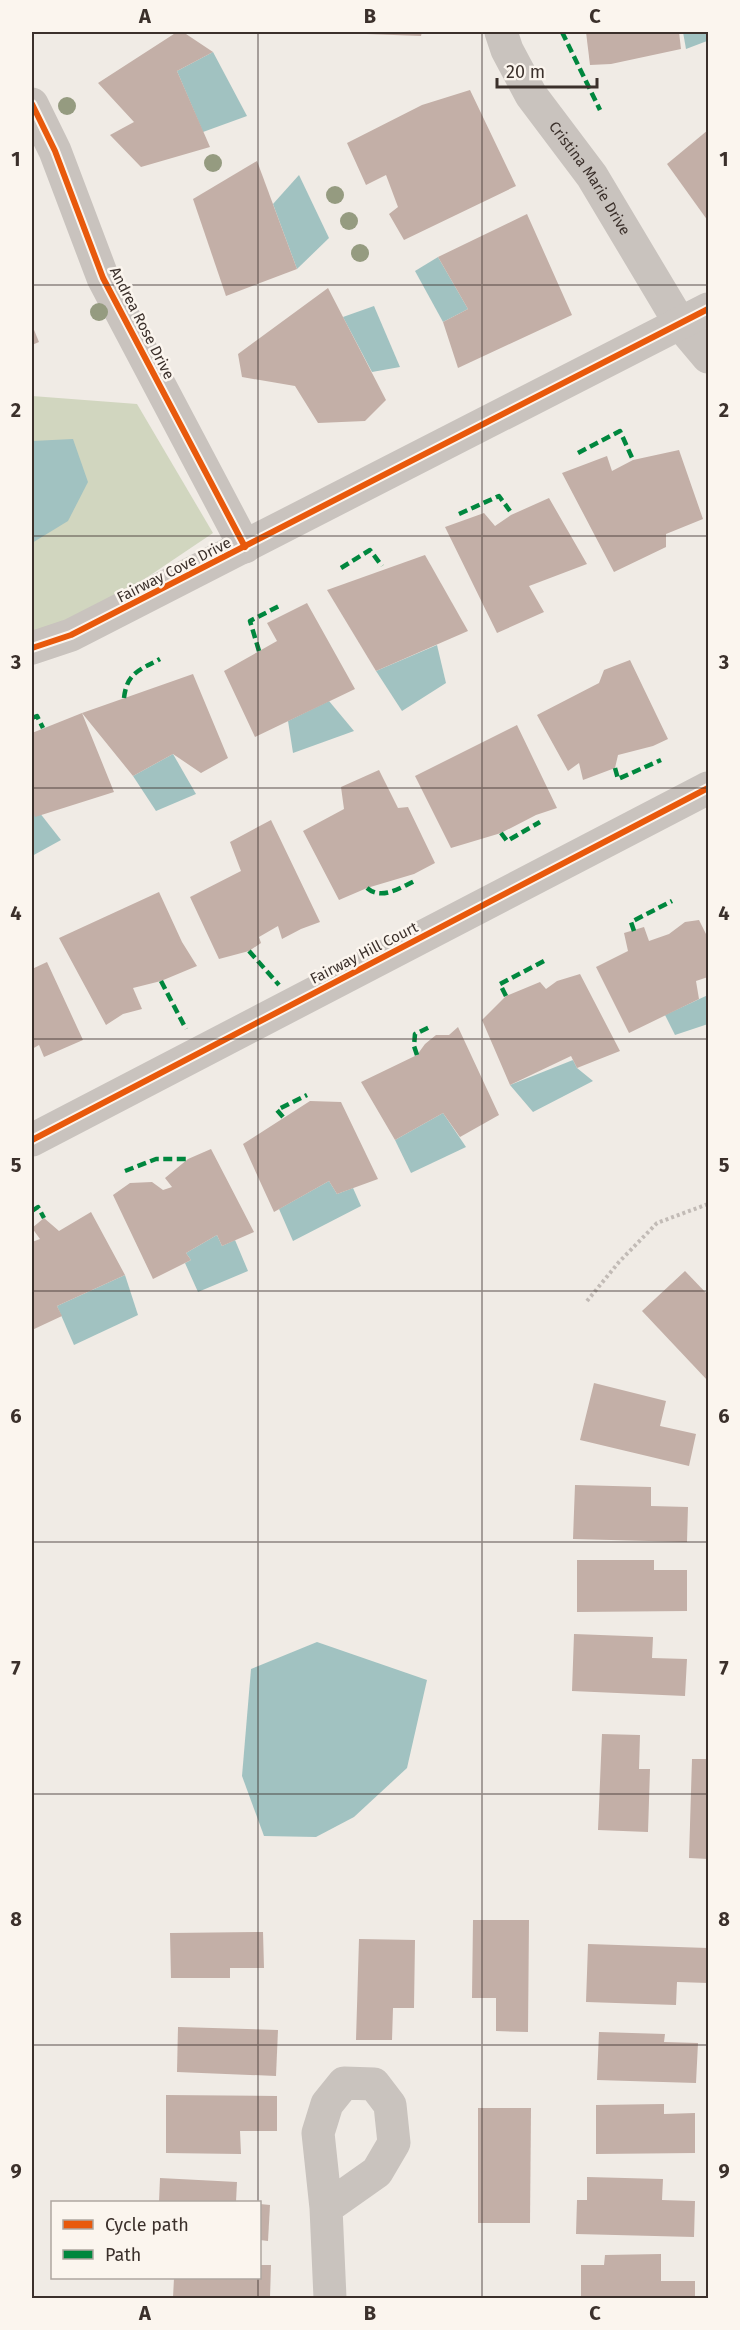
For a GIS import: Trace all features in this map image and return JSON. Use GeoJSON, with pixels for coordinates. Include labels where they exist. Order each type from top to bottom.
{"type":"FeatureCollection","features":[{"type":"Feature","properties":{"kind":"street","name":"Cristina Marie Drive"},"geometry":{"type":"LineString","coordinates":[[501,32],[507,50],[531,95],[695,317]]}},
{"type":"Feature","properties":{"kind":"street","name":"Andrea Rose Drive"},"geometry":{"type":"LineString","coordinates":[[32,104],[55,151],[103,278],[245,547]]}},
{"type":"Feature","properties":{"kind":"street"},"geometry":{"type":"LineString","coordinates":[[695,317],[708,357]]}},
{"type":"Feature","properties":{"kind":"street","name":"Fairway Cove Drive"},"geometry":{"type":"LineString","coordinates":[[32,648],[71,635],[695,317]]}},
{"type":"Feature","properties":{"kind":"street","name":"Fairway Hill Court"},"geometry":{"type":"LineString","coordinates":[[32,1140],[708,788]]}},
{"type":"Feature","properties":{"kind":"street"},"geometry":{"type":"LineString","coordinates":[[326,2208],[330,2298]]}},
{"type":"Feature","properties":{"kind":"path"},"geometry":{"type":"LineString","coordinates":[[587,1301],[619,1262],[657,1223],[708,1204]]}},
{"type":"Feature","properties":{"kind":"green space"},"geometry":{"type":"Polygon","coordinates":[[[32,396],[137,404],[213,533],[51,642],[32,645],[32,396]]]}},
{"type":"Feature","properties":{"kind":"water"},"geometry":{"type":"Polygon","coordinates":[[[683,32],[706,32],[707,41],[686,49],[683,32]]]}},
{"type":"Feature","properties":{"kind":"water"},"geometry":{"type":"Polygon","coordinates":[[[213,52],[247,116],[203,132],[177,71],[213,52]]]}},
{"type":"Feature","properties":{"kind":"water"},"geometry":{"type":"Polygon","coordinates":[[[299,175],[329,238],[297,269],[273,204],[299,175]]]}},
{"type":"Feature","properties":{"kind":"water"},"geometry":{"type":"Polygon","coordinates":[[[438,257],[468,309],[443,322],[415,271],[438,257]]]}},
{"type":"Feature","properties":{"kind":"water"},"geometry":{"type":"Polygon","coordinates":[[[374,306],[400,367],[372,372],[343,317],[374,306]]]}},
{"type":"Feature","properties":{"kind":"water"},"geometry":{"type":"Polygon","coordinates":[[[73,439],[88,482],[68,521],[32,543],[32,441],[73,439]]]}},
{"type":"Feature","properties":{"kind":"water"},"geometry":{"type":"Polygon","coordinates":[[[437,645],[446,683],[402,711],[376,671],[437,645]]]}},
{"type":"Feature","properties":{"kind":"water"},"geometry":{"type":"Polygon","coordinates":[[[329,701],[354,731],[293,753],[288,721],[329,701]]]}},
{"type":"Feature","properties":{"kind":"water"},"geometry":{"type":"Polygon","coordinates":[[[173,754],[196,794],[156,811],[133,776],[173,754]]]}},
{"type":"Feature","properties":{"kind":"water"},"geometry":{"type":"Polygon","coordinates":[[[32,803],[61,840],[32,856],[32,803]]]}},
{"type":"Feature","properties":{"kind":"water"},"geometry":{"type":"Polygon","coordinates":[[[708,995],[708,1024],[675,1035],[665,1015],[708,995]]]}},
{"type":"Feature","properties":{"kind":"water"},"geometry":{"type":"Polygon","coordinates":[[[573,1060],[577,1068],[593,1081],[533,1112],[510,1085],[573,1060]]]}},
{"type":"Feature","properties":{"kind":"water"},"geometry":{"type":"Polygon","coordinates":[[[443,1113],[466,1147],[411,1173],[395,1140],[443,1113]]]}},
{"type":"Feature","properties":{"kind":"water"},"geometry":{"type":"Polygon","coordinates":[[[329,1181],[337,1194],[353,1188],[361,1206],[293,1241],[279,1209],[329,1181]]]}},
{"type":"Feature","properties":{"kind":"water"},"geometry":{"type":"Polygon","coordinates":[[[217,1235],[222,1246],[235,1240],[248,1271],[198,1292],[185,1263],[191,1260],[186,1253],[217,1235]]]}},
{"type":"Feature","properties":{"kind":"water"},"geometry":{"type":"Polygon","coordinates":[[[125,1275],[138,1315],[74,1345],[57,1306],[125,1275]]]}},
{"type":"Feature","properties":{"kind":"water"},"geometry":{"type":"Polygon","coordinates":[[[317,1642],[427,1680],[407,1768],[354,1817],[316,1837],[264,1836],[242,1776],[251,1669],[317,1642]]]}},
{"type":"Feature","properties":{"kind":"building"},"geometry":{"type":"Polygon","coordinates":[[[177,32],[183,32],[213,52],[177,71],[210,147],[141,167],[110,135],[134,122],[98,83],[177,32]]]}},
{"type":"Feature","properties":{"kind":"building"},"geometry":{"type":"Polygon","coordinates":[[[340,32],[422,32],[421,36],[340,32]]]}},
{"type":"Feature","properties":{"kind":"building"},"geometry":{"type":"Polygon","coordinates":[[[586,32],[679,32],[681,49],[611,64],[590,65],[586,32]]]}},
{"type":"Feature","properties":{"kind":"building"},"geometry":{"type":"Polygon","coordinates":[[[470,90],[516,186],[404,240],[389,214],[398,207],[386,175],[366,185],[347,143],[422,105],[470,90]]]}},
{"type":"Feature","properties":{"kind":"building"},"geometry":{"type":"Polygon","coordinates":[[[708,130],[708,221],[667,164],[708,130]]]}},
{"type":"Feature","properties":{"kind":"building"},"geometry":{"type":"Polygon","coordinates":[[[257,161],[297,269],[226,296],[193,199],[257,161]]]}},
{"type":"Feature","properties":{"kind":"building"},"geometry":{"type":"Polygon","coordinates":[[[527,214],[572,315],[458,368],[443,322],[468,309],[438,257],[527,214]]]}},
{"type":"Feature","properties":{"kind":"building"},"geometry":{"type":"Polygon","coordinates":[[[328,288],[386,400],[365,421],[318,423],[295,386],[242,377],[238,354],[328,288]]]}},
{"type":"Feature","properties":{"kind":"building"},"geometry":{"type":"Polygon","coordinates":[[[32,325],[39,342],[32,345],[32,325]]]}},
{"type":"Feature","properties":{"kind":"building"},"geometry":{"type":"Polygon","coordinates":[[[679,450],[703,519],[666,534],[666,547],[614,572],[562,473],[607,456],[612,471],[633,460],[679,450]]]}},
{"type":"Feature","properties":{"kind":"building"},"geometry":{"type":"Polygon","coordinates":[[[549,498],[587,564],[529,586],[544,612],[497,633],[445,527],[484,513],[495,526],[511,515],[549,498]]]}},
{"type":"Feature","properties":{"kind":"building"},"geometry":{"type":"Polygon","coordinates":[[[425,555],[468,631],[376,671],[327,590],[425,555]]]}},
{"type":"Feature","properties":{"kind":"building"},"geometry":{"type":"Polygon","coordinates":[[[307,603],[355,689],[255,737],[224,671],[277,641],[267,623],[307,603]]]}},
{"type":"Feature","properties":{"kind":"building"},"geometry":{"type":"Polygon","coordinates":[[[630,660],[668,739],[653,746],[618,755],[615,768],[583,780],[579,763],[568,771],[537,715],[599,683],[604,670],[630,660]]]}},
{"type":"Feature","properties":{"kind":"building"},"geometry":{"type":"Polygon","coordinates":[[[193,674],[228,758],[201,773],[173,754],[133,776],[82,713],[193,674]]]}},
{"type":"Feature","properties":{"kind":"building"},"geometry":{"type":"Polygon","coordinates":[[[82,713],[114,792],[35,817],[32,809],[32,733],[82,713]]]}},
{"type":"Feature","properties":{"kind":"building"},"geometry":{"type":"Polygon","coordinates":[[[517,725],[557,808],[536,815],[501,833],[451,848],[415,776],[517,725]]]}},
{"type":"Feature","properties":{"kind":"building"},"geometry":{"type":"Polygon","coordinates":[[[379,770],[398,808],[408,807],[435,863],[414,874],[367,888],[339,900],[303,831],[344,809],[341,787],[379,770]]]}},
{"type":"Feature","properties":{"kind":"building"},"geometry":{"type":"Polygon","coordinates":[[[271,820],[320,922],[282,939],[278,926],[259,937],[261,943],[249,951],[219,959],[190,897],[241,871],[230,842],[271,820]]]}},
{"type":"Feature","properties":{"kind":"building"},"geometry":{"type":"Polygon","coordinates":[[[159,892],[182,942],[197,966],[161,981],[133,988],[142,1009],[123,1014],[106,1025],[59,938],[159,892]]]}},
{"type":"Feature","properties":{"kind":"building"},"geometry":{"type":"Polygon","coordinates":[[[699,920],[708,938],[708,977],[696,981],[699,999],[629,1033],[596,967],[628,951],[624,933],[644,927],[649,941],[669,934],[685,922],[699,920]]]}},
{"type":"Feature","properties":{"kind":"building"},"geometry":{"type":"Polygon","coordinates":[[[47,962],[83,1040],[44,1057],[39,1045],[32,1049],[32,969],[47,962]]]}},
{"type":"Feature","properties":{"kind":"building"},"geometry":{"type":"Polygon","coordinates":[[[580,974],[620,1051],[577,1068],[571,1056],[510,1085],[482,1020],[506,996],[540,982],[546,989],[557,981],[580,974]]]}},
{"type":"Feature","properties":{"kind":"building"},"geometry":{"type":"Polygon","coordinates":[[[458,1027],[499,1115],[460,1137],[443,1113],[395,1140],[361,1082],[417,1055],[436,1035],[449,1035],[458,1027]]]}},
{"type":"Feature","properties":{"kind":"building"},"geometry":{"type":"Polygon","coordinates":[[[310,1101],[341,1102],[378,1179],[337,1194],[329,1181],[274,1212],[243,1144],[310,1101]]]}},
{"type":"Feature","properties":{"kind":"building"},"geometry":{"type":"Polygon","coordinates":[[[211,1149],[254,1232],[222,1246],[217,1235],[186,1253],[191,1260],[153,1279],[113,1195],[130,1183],[152,1182],[163,1190],[172,1187],[165,1178],[188,1159],[211,1149]]]}},
{"type":"Feature","properties":{"kind":"building"},"geometry":{"type":"Polygon","coordinates":[[[91,1212],[125,1275],[57,1306],[62,1316],[32,1330],[32,1242],[40,1239],[32,1228],[44,1218],[59,1231],[91,1212]]]}},
{"type":"Feature","properties":{"kind":"building"},"geometry":{"type":"Polygon","coordinates":[[[685,1271],[708,1295],[708,1381],[642,1311],[685,1271]]]}},
{"type":"Feature","properties":{"kind":"building"},"geometry":{"type":"Polygon","coordinates":[[[594,1383],[666,1401],[660,1426],[696,1434],[689,1466],[580,1440],[594,1383]]]}},
{"type":"Feature","properties":{"kind":"building"},"geometry":{"type":"Polygon","coordinates":[[[575,1485],[651,1487],[651,1506],[688,1507],[687,1542],[573,1539],[575,1485]]]}},
{"type":"Feature","properties":{"kind":"building"},"geometry":{"type":"Polygon","coordinates":[[[577,1560],[654,1560],[654,1570],[687,1570],[687,1611],[577,1612],[577,1560]]]}},
{"type":"Feature","properties":{"kind":"building"},"geometry":{"type":"Polygon","coordinates":[[[574,1634],[653,1637],[652,1658],[687,1659],[685,1696],[572,1691],[574,1634]]]}},
{"type":"Feature","properties":{"kind":"building"},"geometry":{"type":"Polygon","coordinates":[[[602,1734],[640,1735],[639,1769],[650,1769],[648,1832],[598,1830],[602,1734]]]}},
{"type":"Feature","properties":{"kind":"building"},"geometry":{"type":"Polygon","coordinates":[[[692,1759],[708,1759],[708,1859],[689,1858],[692,1759]]]}},
{"type":"Feature","properties":{"kind":"building"},"geometry":{"type":"Polygon","coordinates":[[[473,1920],[529,1920],[528,2032],[496,2031],[496,1998],[472,1998],[473,1920]]]}},
{"type":"Feature","properties":{"kind":"building"},"geometry":{"type":"Polygon","coordinates":[[[263,1932],[264,1968],[230,1968],[230,1978],[171,1978],[170,1933],[263,1932]]]}},
{"type":"Feature","properties":{"kind":"building"},"geometry":{"type":"Polygon","coordinates":[[[359,1939],[415,1940],[414,2008],[393,2008],[392,2040],[356,2040],[359,1939]]]}},
{"type":"Feature","properties":{"kind":"building"},"geometry":{"type":"Polygon","coordinates":[[[588,1944],[708,1948],[708,1983],[677,1982],[676,2005],[586,2002],[588,1944]]]}},
{"type":"Feature","properties":{"kind":"building"},"geometry":{"type":"Polygon","coordinates":[[[178,2027],[278,2030],[276,2076],[177,2072],[178,2027]]]}},
{"type":"Feature","properties":{"kind":"building"},"geometry":{"type":"Polygon","coordinates":[[[599,2032],[665,2034],[664,2042],[698,2043],[696,2083],[597,2080],[599,2032]]]}},
{"type":"Feature","properties":{"kind":"building"},"geometry":{"type":"Polygon","coordinates":[[[166,2095],[277,2096],[277,2131],[240,2131],[241,2154],[166,2153],[166,2095]]]}},
{"type":"Feature","properties":{"kind":"building"},"geometry":{"type":"Polygon","coordinates":[[[664,2104],[664,2114],[695,2113],[695,2153],[596,2154],[596,2105],[664,2104]]]}},
{"type":"Feature","properties":{"kind":"building"},"geometry":{"type":"Polygon","coordinates":[[[478,2108],[531,2108],[530,2223],[478,2223],[478,2108]]]}},
{"type":"Feature","properties":{"kind":"building"},"geometry":{"type":"Polygon","coordinates":[[[587,2177],[663,2179],[662,2200],[695,2201],[694,2237],[576,2234],[577,2200],[587,2200],[587,2177]]]}},
{"type":"Feature","properties":{"kind":"building"},"geometry":{"type":"Polygon","coordinates":[[[160,2178],[237,2182],[236,2201],[159,2201],[160,2178]]]}},
{"type":"Feature","properties":{"kind":"building"},"geometry":{"type":"Polygon","coordinates":[[[261,2204],[270,2205],[268,2241],[261,2240],[261,2204]]]}},
{"type":"Feature","properties":{"kind":"building"},"geometry":{"type":"Polygon","coordinates":[[[661,2254],[661,2281],[695,2281],[695,2298],[581,2298],[581,2265],[604,2265],[605,2255],[661,2254]]]}},
{"type":"Feature","properties":{"kind":"building"},"geometry":{"type":"Polygon","coordinates":[[[261,2265],[271,2265],[270,2298],[173,2298],[174,2279],[261,2279],[261,2265]]]}},
{"type":"Feature","properties":{"kind":"marked path"},"geometry":{"type":"LineString","coordinates":[[562,32],[600,110]]}},
{"type":"Feature","properties":{"kind":"marked path"},"geometry":{"type":"LineString","coordinates":[[578,453],[620,431],[633,460]]}},
{"type":"Feature","properties":{"kind":"marked path"},"geometry":{"type":"LineString","coordinates":[[459,514],[499,496],[510,511]]}},
{"type":"Feature","properties":{"kind":"marked path"},"geometry":{"type":"LineString","coordinates":[[341,568],[370,550],[382,566]]}},
{"type":"Feature","properties":{"kind":"marked path"},"geometry":{"type":"LineString","coordinates":[[259,651],[250,621],[281,605]]}},
{"type":"Feature","properties":{"kind":"marked path"},"geometry":{"type":"LineString","coordinates":[[124,698],[131,677],[160,659]]}},
{"type":"Feature","properties":{"kind":"marked path"},"geometry":{"type":"LineString","coordinates":[[32,718],[37,716],[43,728]]}},
{"type":"Feature","properties":{"kind":"marked path"},"geometry":{"type":"LineString","coordinates":[[615,768],[618,779],[661,760]]}},
{"type":"Feature","properties":{"kind":"marked path"},"geometry":{"type":"LineString","coordinates":[[501,833],[507,841],[540,822]]}},
{"type":"Feature","properties":{"kind":"marked path"},"geometry":{"type":"LineString","coordinates":[[367,888],[373,892],[385,893],[417,880]]}},
{"type":"Feature","properties":{"kind":"marked path"},"geometry":{"type":"LineString","coordinates":[[634,931],[631,922],[672,901]]}},
{"type":"Feature","properties":{"kind":"marked path"},"geometry":{"type":"LineString","coordinates":[[249,951],[279,985]]}},
{"type":"Feature","properties":{"kind":"marked path"},"geometry":{"type":"LineString","coordinates":[[506,996],[500,984],[544,961]]}},
{"type":"Feature","properties":{"kind":"marked path"},"geometry":{"type":"LineString","coordinates":[[161,981],[186,1029]]}},
{"type":"Feature","properties":{"kind":"marked path"},"geometry":{"type":"LineString","coordinates":[[417,1055],[414,1046],[415,1034],[432,1026]]}},
{"type":"Feature","properties":{"kind":"marked path"},"geometry":{"type":"LineString","coordinates":[[283,1117],[277,1110],[307,1095]]}},
{"type":"Feature","properties":{"kind":"marked path"},"geometry":{"type":"LineString","coordinates":[[125,1171],[156,1159],[188,1159]]}},
{"type":"Feature","properties":{"kind":"marked path"},"geometry":{"type":"LineString","coordinates":[[32,1211],[38,1207],[44,1218]]}},
{"type":"Feature","properties":{"kind":"cycle path"},"geometry":{"type":"LineString","coordinates":[[32,104],[55,151],[103,278],[245,547]]}},
{"type":"Feature","properties":{"kind":"cycle path"},"geometry":{"type":"LineString","coordinates":[[32,648],[71,635],[708,309]]}},
{"type":"Feature","properties":{"kind":"cycle path"},"geometry":{"type":"LineString","coordinates":[[32,1140],[708,788]]}}]}
